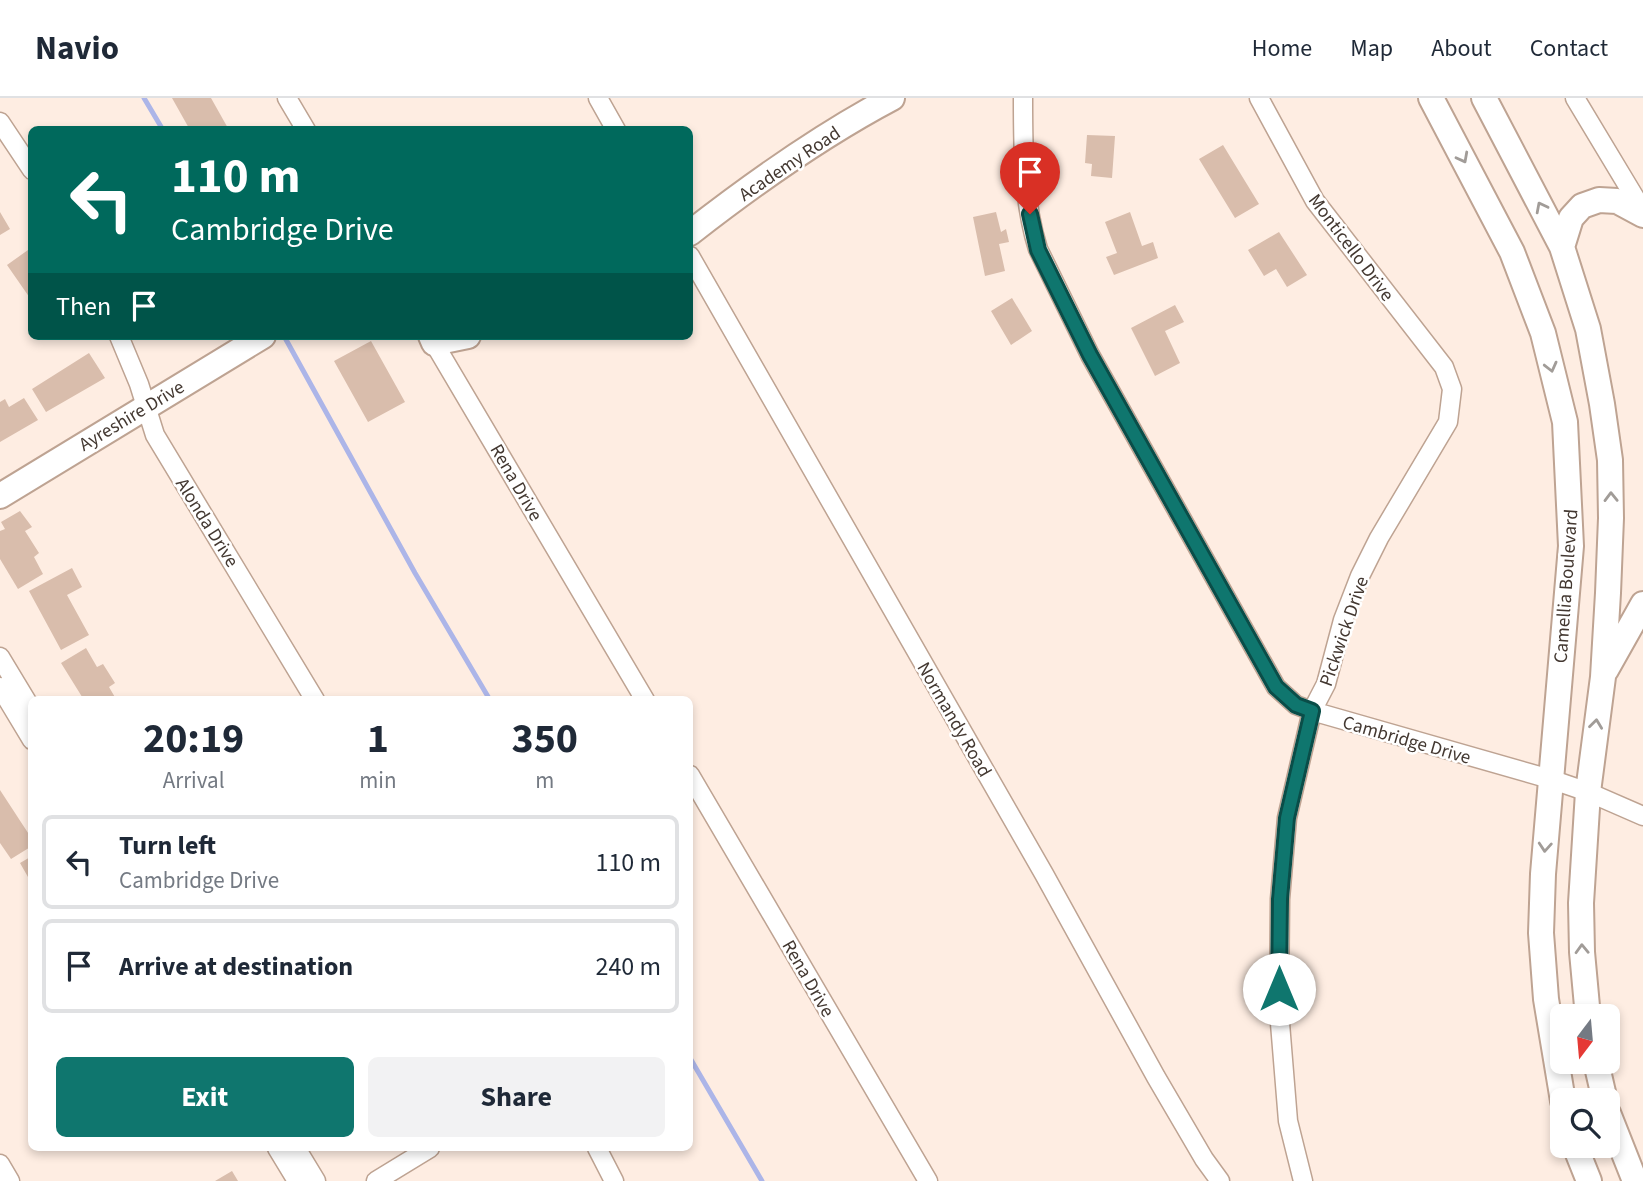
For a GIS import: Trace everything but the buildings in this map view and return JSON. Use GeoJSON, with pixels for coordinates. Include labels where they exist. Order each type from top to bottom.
{"type":"FeatureCollection","features":[{"type":"Feature","properties":{"kind":"main road","name":"Academy Road"},"geometry":{"type":"LineString","coordinates":[[693,231],[770,172],[892,98]]}},
{"type":"Feature","properties":{"kind":"main road","name":"Camellia Boulevard"},"geometry":{"type":"LineString","coordinates":[[1431,98],[1512,252],[1543,333],[1565,422],[1571,546],[1543,874],[1542,966],[1549,1026],[1561,1088]]}},
{"type":"Feature","properties":{"kind":"main road"},"geometry":{"type":"LineString","coordinates":[[1484,98],[1562,247],[1588,329],[1610,460],[1611,518],[1603,677],[1588,792],[1581,903],[1581,951],[1587,1004]]}},
{"type":"Feature","properties":{"kind":"main road"},"geometry":{"type":"LineString","coordinates":[[1562,247],[1571,218],[1582,206],[1599,200],[1617,201],[1643,213]]}},
{"type":"Feature","properties":{"kind":"main road","name":"Ayreshire Drive"},"geometry":{"type":"LineString","coordinates":[[0,496],[256,340]]}},
{"type":"Feature","properties":{"kind":"main road"},"geometry":{"type":"LineString","coordinates":[[1603,677],[1643,604]]}},
{"type":"Feature","properties":{"kind":"main road"},"geometry":{"type":"LineString","coordinates":[[1620,1143],[1635,1181]]}},
{"type":"Feature","properties":{"kind":"main road"},"geometry":{"type":"LineString","coordinates":[[1580,1158],[1589,1181]]}},
{"type":"Feature","properties":{"kind":"street"},"geometry":{"type":"LineString","coordinates":[[288,98],[304,126]]}},
{"type":"Feature","properties":{"kind":"street"},"geometry":{"type":"LineString","coordinates":[[598,98],[614,126]]}},
{"type":"Feature","properties":{"kind":"street","name":"Cambridge Drive"},"geometry":{"type":"LineString","coordinates":[[1023,98],[1027,195],[1032,233],[1038,250],[1097,367],[1276,687],[1296,705],[1312,711],[1550,779],[1643,816]]}},
{"type":"Feature","properties":{"kind":"street","name":"Monticello Drive"},"geometry":{"type":"LineString","coordinates":[[1259,98],[1315,201],[1444,367],[1452,389]]}},
{"type":"Feature","properties":{"kind":"street"},"geometry":{"type":"LineString","coordinates":[[1575,98],[1643,213]]}},
{"type":"Feature","properties":{"kind":"street"},"geometry":{"type":"LineString","coordinates":[[0,122],[28,164]]}},
{"type":"Feature","properties":{"kind":"street","name":"Normandy Road"},"geometry":{"type":"LineString","coordinates":[[693,261],[1037,862],[1156,1077],[1220,1181]]}},
{"type":"Feature","properties":{"kind":"street","name":"Alonda Drive"},"geometry":{"type":"LineString","coordinates":[[121,340],[155,435],[313,696]]}},
{"type":"Feature","properties":{"kind":"street","name":"Rena Drive"},"geometry":{"type":"LineString","coordinates":[[434,340],[643,696]]}},
{"type":"Feature","properties":{"kind":"street","name":"Pickwick Drive"},"geometry":{"type":"LineString","coordinates":[[1303,1181],[1287,1107],[1279,1011],[1280,899],[1287,818],[1312,711],[1326,684],[1343,621],[1360,576],[1379,538],[1448,422],[1452,389]]}},
{"type":"Feature","properties":{"kind":"street"},"geometry":{"type":"LineString","coordinates":[[0,657],[28,702]]}},
{"type":"Feature","properties":{"kind":"street"},"geometry":{"type":"LineString","coordinates":[[0,687],[28,733]]}},
{"type":"Feature","properties":{"kind":"street","name":"Rena Drive"},"geometry":{"type":"LineString","coordinates":[[693,780],[928,1181]]}},
{"type":"Feature","properties":{"kind":"street"},"geometry":{"type":"LineString","coordinates":[[279,1151],[297,1181]]}},
{"type":"Feature","properties":{"kind":"street"},"geometry":{"type":"LineString","coordinates":[[298,1151],[316,1181]]}},
{"type":"Feature","properties":{"kind":"street"},"geometry":{"type":"LineString","coordinates":[[376,1181],[425,1151]]}},
{"type":"Feature","properties":{"kind":"street"},"geometry":{"type":"LineString","coordinates":[[599,1151],[614,1181]]}},
{"type":"Feature","properties":{"kind":"street"},"geometry":{"type":"LineString","coordinates":[[0,1164],[10,1181]]}},
{"type":"Feature","properties":{"kind":"waterway"},"geometry":{"type":"LineString","coordinates":[[144,98],[161,126]]}},
{"type":"Feature","properties":{"kind":"waterway"},"geometry":{"type":"LineString","coordinates":[[286,340],[415,573],[488,696]]}},
{"type":"Feature","properties":{"kind":"waterway"},"geometry":{"type":"LineString","coordinates":[[693,1063],[762,1181]]}},
{"type":"Feature","properties":{"kind":"route"},"geometry":{"type":"LineString","coordinates":[[1030,214],[1032,233],[1038,250],[1090,355],[1276,687],[1296,705],[1312,711],[1287,818],[1280,899],[1279,989]]}}]}
